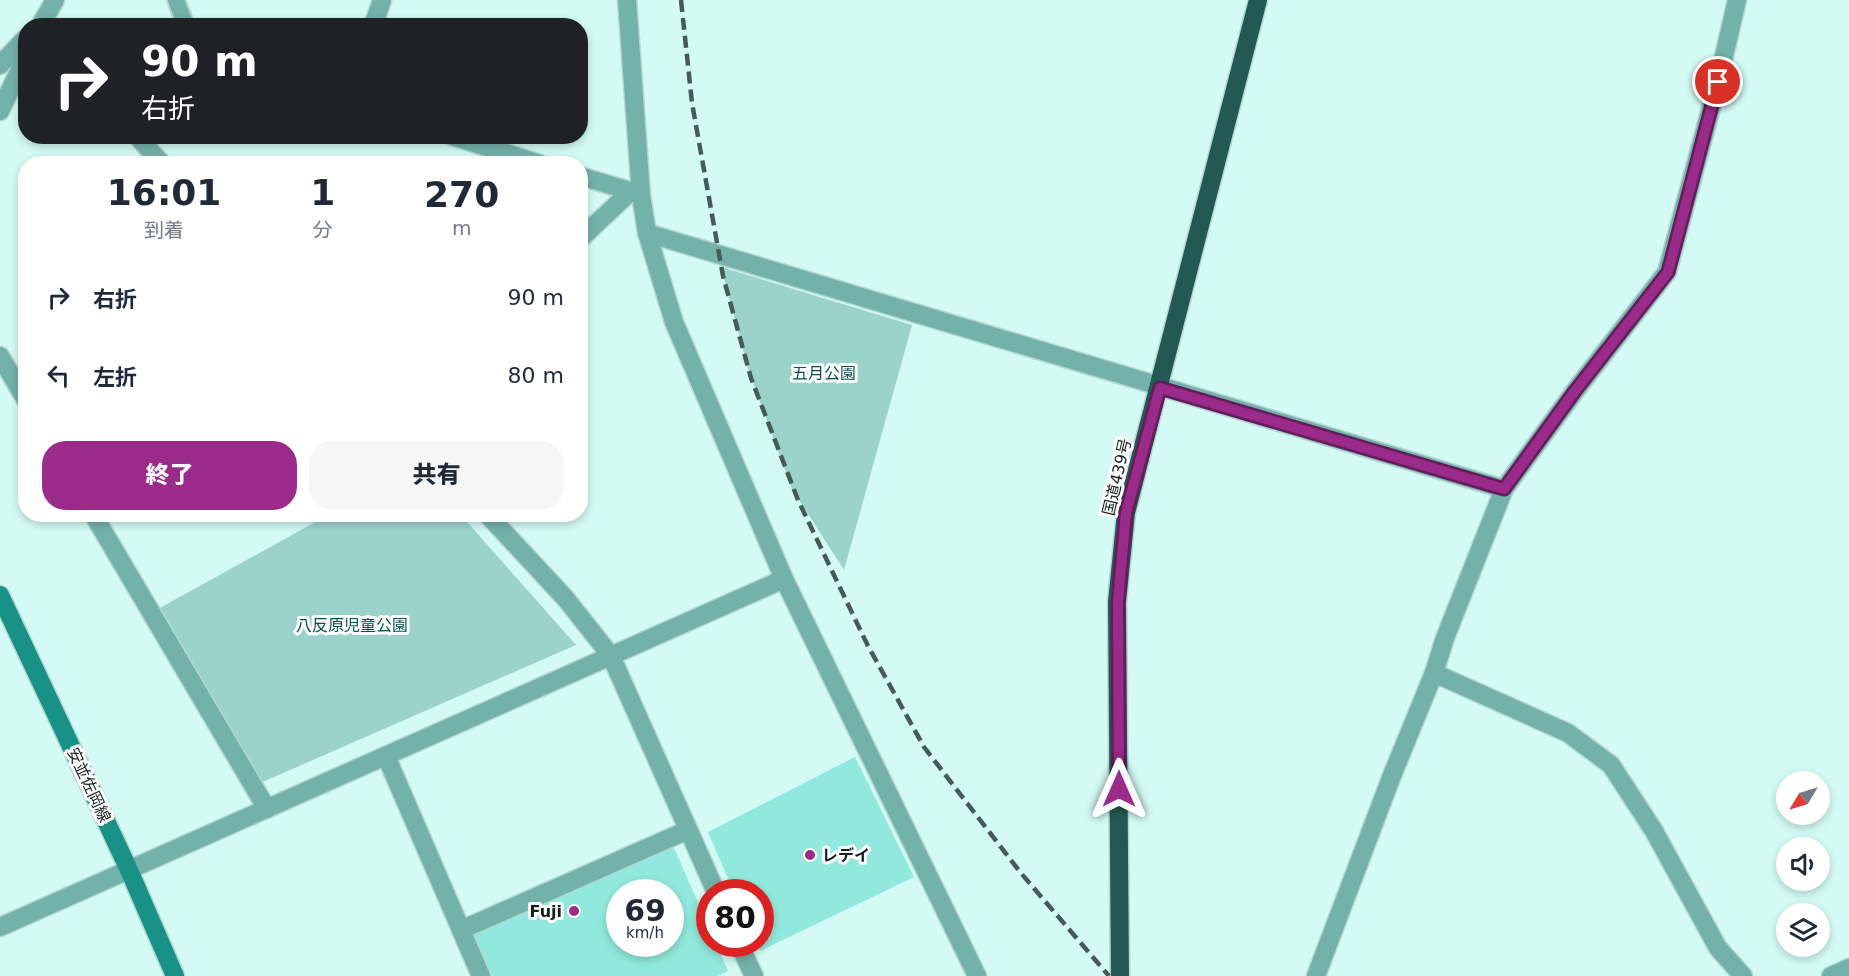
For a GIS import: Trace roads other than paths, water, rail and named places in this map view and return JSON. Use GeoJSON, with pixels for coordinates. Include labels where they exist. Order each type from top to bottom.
{"type":"FeatureCollection","features":[{"type":"Feature","properties":{"kind":"highway","name":"国道439号"},"geometry":{"type":"LineString","coordinates":[[1120,976],[1118,602],[1126,513],[1258,0]]}},
{"type":"Feature","properties":{"kind":"main road","name":"安並佐岡線"},"geometry":{"type":"LineString","coordinates":[[0,595],[129,870],[175,976]]}},
{"type":"Feature","properties":{"kind":"street"},"geometry":{"type":"LineString","coordinates":[[47,18],[55,0]]}},
{"type":"Feature","properties":{"kind":"street"},"geometry":{"type":"LineString","coordinates":[[376,18],[382,0]]}},
{"type":"Feature","properties":{"kind":"street"},"geometry":{"type":"LineString","coordinates":[[627,0],[636,193],[674,322],[784,579],[977,976]]}},
{"type":"Feature","properties":{"kind":"street"},"geometry":{"type":"LineString","coordinates":[[1316,976],[1504,489],[1575,391],[1668,272],[1737,0]]}},
{"type":"Feature","properties":{"kind":"street"},"geometry":{"type":"LineString","coordinates":[[0,65],[18,46]]}},
{"type":"Feature","properties":{"kind":"street"},"geometry":{"type":"LineString","coordinates":[[0,111],[18,74]]}},
{"type":"Feature","properties":{"kind":"street"},"geometry":{"type":"LineString","coordinates":[[144,144],[155,156]]}},
{"type":"Feature","properties":{"kind":"street"},"geometry":{"type":"LineString","coordinates":[[477,144],[515,156]]}},
{"type":"Feature","properties":{"kind":"street"},"geometry":{"type":"LineString","coordinates":[[588,178],[636,193]]}},
{"type":"Feature","properties":{"kind":"street"},"geometry":{"type":"LineString","coordinates":[[588,232],[636,193]]}},
{"type":"Feature","properties":{"kind":"street"},"geometry":{"type":"LineString","coordinates":[[646,233],[1504,489]]}},
{"type":"Feature","properties":{"kind":"street"},"geometry":{"type":"LineString","coordinates":[[0,356],[18,386]]}},
{"type":"Feature","properties":{"kind":"street"},"geometry":{"type":"LineString","coordinates":[[98,522],[267,809]]}},
{"type":"Feature","properties":{"kind":"street"},"geometry":{"type":"LineString","coordinates":[[495,522],[566,599],[611,656],[710,879]]}},
{"type":"Feature","properties":{"kind":"street"},"geometry":{"type":"LineString","coordinates":[[0,927],[784,579]]}},
{"type":"Feature","properties":{"kind":"street"},"geometry":{"type":"LineString","coordinates":[[1434,673],[1568,733],[1611,765],[1654,831],[1718,948],[1743,976]]}},
{"type":"Feature","properties":{"kind":"street"},"geometry":{"type":"LineString","coordinates":[[386,756],[481,976]]}},
{"type":"Feature","properties":{"kind":"street"},"geometry":{"type":"LineString","coordinates":[[461,930],[688,830]]}},
{"type":"Feature","properties":{"kind":"street"},"geometry":{"type":"LineString","coordinates":[[745,957],[754,976]]}},
{"type":"Feature","properties":{"kind":"street"},"geometry":{"type":"LineString","coordinates":[[1831,976],[1849,968]]}},
{"type":"Feature","properties":{"kind":"lane"},"geometry":{"type":"LineString","coordinates":[[176,0],[183,18]]}},
{"type":"Feature","properties":{"kind":"railway"},"geometry":{"type":"LineString","coordinates":[[681,0],[692,103],[723,276],[751,378],[798,500],[868,646],[924,747],[1020,872],[1109,976]]}},
{"type":"Feature","properties":{"kind":"place","name":"レデイ"},"geometry":{"type":"Point","coordinates":[810,855]}},
{"type":"Feature","properties":{"kind":"place","name":"Fuji"},"geometry":{"type":"Point","coordinates":[574,911]}},
{"type":"Feature","properties":{"kind":"park label","name":"五月公園"},"geometry":{"type":"Point","coordinates":[824,373]}},
{"type":"Feature","properties":{"kind":"park label","name":"八反原児童公園"},"geometry":{"type":"Point","coordinates":[352,625]}}]}
